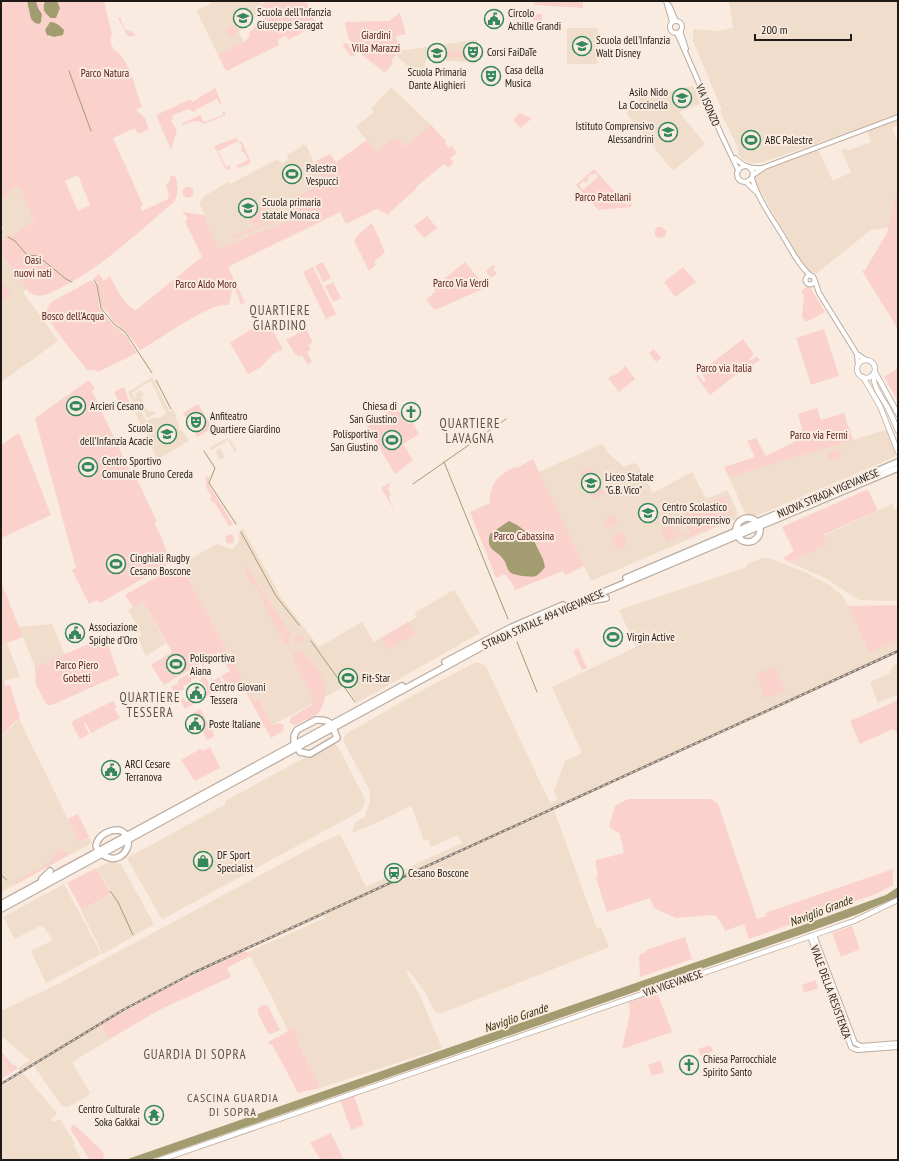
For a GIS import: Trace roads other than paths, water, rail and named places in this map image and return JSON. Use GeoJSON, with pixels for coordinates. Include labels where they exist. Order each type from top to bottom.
{"type":"FeatureCollection","features":[{"type":"Feature","properties":{"kind":"main road"},"geometry":{"type":"LineString","coordinates":[[875,384],[858,371],[858,365],[862,361],[866,360],[874,364],[873,378],[875,384],[898,431]]}},
{"type":"Feature","properties":{"kind":"main road"},"geometry":{"type":"LineString","coordinates":[[864,377],[871,376],[874,373]]}},
{"type":"Feature","properties":{"kind":"main road"},"geometry":{"type":"LineString","coordinates":[[874,373],[898,414]]}},
{"type":"Feature","properties":{"kind":"main road"},"geometry":{"type":"LineString","coordinates":[[864,377],[880,406],[898,452]]}},
{"type":"Feature","properties":{"kind":"main road"},"geometry":{"type":"LineString","coordinates":[[853,482],[896,461],[898,458]]}},
{"type":"Feature","properties":{"kind":"main road","name":"NUOVA STRADA VIGEVANESE"},"geometry":{"type":"LineString","coordinates":[[758,525],[898,462]]}},
{"type":"Feature","properties":{"kind":"main road","name":"NUOVA STRADA VIGEVANESE"},"geometry":{"type":"LineString","coordinates":[[758,525],[898,469]]}},
{"type":"Feature","properties":{"kind":"main road","name":"STRADA STATALE 494 VIGEVANESE"},"geometry":{"type":"LineString","coordinates":[[745,519],[752,519],[758,525],[758,535],[752,541],[744,541],[737,534],[738,524],[745,519]]}},
{"type":"Feature","properties":{"kind":"main road","name":"STRADA STATALE 494 VIGEVANESE"},"geometry":{"type":"LineString","coordinates":[[333,726],[500,637],[758,525]]}},
{"type":"Feature","properties":{"kind":"main road","name":"STRADA STATALE 494 VIGEVANESE"},"geometry":{"type":"LineString","coordinates":[[333,726],[510,628],[737,534]]}},
{"type":"Feature","properties":{"kind":"main road"},"geometry":{"type":"LineString","coordinates":[[555,612],[566,610],[589,601],[606,598]]}},
{"type":"Feature","properties":{"kind":"main road"},"geometry":{"type":"LineString","coordinates":[[316,720],[326,721],[333,726],[337,738],[310,754],[303,753],[296,746],[293,739],[297,730],[316,720]]}},
{"type":"Feature","properties":{"kind":"main road"},"geometry":{"type":"LineString","coordinates":[[1,904],[38,883],[127,838],[333,726]]}},
{"type":"Feature","properties":{"kind":"main road"},"geometry":{"type":"LineString","coordinates":[[118,830],[122,831],[127,838],[127,850],[120,857],[111,858],[100,852],[96,846],[101,836],[107,832],[118,830]]}},
{"type":"Feature","properties":{"kind":"main road"},"geometry":{"type":"LineString","coordinates":[[1,909],[100,852]]}},
{"type":"Feature","properties":{"kind":"main road"},"geometry":{"type":"LineString","coordinates":[[38,883],[50,871]]}},
{"type":"Feature","properties":{"kind":"main road","name":"VIA VIGEVANESE"},"geometry":{"type":"LineString","coordinates":[[160,1160],[854,921],[898,900]]}},
{"type":"Feature","properties":{"kind":"street"},"geometry":{"type":"LineString","coordinates":[[666,1],[674,22]]}},
{"type":"Feature","properties":{"kind":"street"},"geometry":{"type":"LineString","coordinates":[[674,22],[681,24],[682,28],[678,32],[672,32],[670,28],[674,22]]}},
{"type":"Feature","properties":{"kind":"street","name":"VIA ISONZO"},"geometry":{"type":"LineString","coordinates":[[678,32],[721,134],[738,170]]}},
{"type":"Feature","properties":{"kind":"street"},"geometry":{"type":"LineString","coordinates":[[746,182],[765,167],[898,117]]}},
{"type":"Feature","properties":{"kind":"street","name":"VIA ISONZO"},"geometry":{"type":"LineString","coordinates":[[730,152],[745,166]]}},
{"type":"Feature","properties":{"kind":"street"},"geometry":{"type":"LineString","coordinates":[[765,167],[750,168],[745,166],[738,170],[738,178],[742,182],[746,182],[757,193],[802,266],[811,276],[815,278],[819,293],[857,354],[866,360]]}},
{"type":"Feature","properties":{"kind":"street"},"geometry":{"type":"LineString","coordinates":[[750,168],[757,193]]}},
{"type":"Feature","properties":{"kind":"street"},"geometry":{"type":"LineString","coordinates":[[802,266],[806,283],[819,293]]}},
{"type":"Feature","properties":{"kind":"street"},"geometry":{"type":"LineString","coordinates":[[806,279],[807,277],[811,276]]}},
{"type":"Feature","properties":{"kind":"street"},"geometry":{"type":"LineString","coordinates":[[810,285],[814,284],[815,281]]}},
{"type":"Feature","properties":{"kind":"street"},"geometry":{"type":"LineString","coordinates":[[857,354],[858,365]]}},
{"type":"Feature","properties":{"kind":"street"},"geometry":{"type":"LineString","coordinates":[[818,946],[819,937],[825,931]]}},
{"type":"Feature","properties":{"kind":"street","name":"VIALE DELLA RESISTENZA"},"geometry":{"type":"LineString","coordinates":[[812,935],[813,944],[851,1047],[858,1050],[898,1047]]}},
{"type":"Feature","properties":{"kind":"street","name":"VIALE DELLA RESISTENZA"},"geometry":{"type":"LineString","coordinates":[[812,935],[818,946],[855,1043],[861,1046],[898,1043]]}},
{"type":"Feature","properties":{"kind":"street"},"geometry":{"type":"LineString","coordinates":[[794,942],[804,940],[813,944]]}},
{"type":"Feature","properties":{"kind":"waterway"},"geometry":{"type":"LineString","coordinates":[[69,71],[91,131]]}},
{"type":"Feature","properties":{"kind":"waterway"},"geometry":{"type":"LineString","coordinates":[[8,237],[15,241],[27,255],[38,256],[66,279],[72,282]]}},
{"type":"Feature","properties":{"kind":"waterway"},"geometry":{"type":"LineString","coordinates":[[94,280],[97,285],[101,308],[114,324],[125,332],[152,373]]}},
{"type":"Feature","properties":{"kind":"waterway"},"geometry":{"type":"LineString","coordinates":[[156,380],[171,409]]}},
{"type":"Feature","properties":{"kind":"waterway"},"geometry":{"type":"LineString","coordinates":[[413,484],[506,419]]}},
{"type":"Feature","properties":{"kind":"waterway"},"geometry":{"type":"LineString","coordinates":[[204,451],[215,468],[209,483],[236,524]]}},
{"type":"Feature","properties":{"kind":"waterway"},"geometry":{"type":"LineString","coordinates":[[444,462],[508,619]]}},
{"type":"Feature","properties":{"kind":"waterway"},"geometry":{"type":"LineString","coordinates":[[241,532],[276,596],[299,625]]}},
{"type":"Feature","properties":{"kind":"waterway"},"geometry":{"type":"LineString","coordinates":[[311,641],[355,702]]}},
{"type":"Feature","properties":{"kind":"waterway"},"geometry":{"type":"LineString","coordinates":[[517,642],[537,692]]}},
{"type":"Feature","properties":{"kind":"waterway"},"geometry":{"type":"LineString","coordinates":[[1,875],[7,880]]}},
{"type":"Feature","properties":{"kind":"waterway"},"geometry":{"type":"LineString","coordinates":[[110,891],[118,902],[133,935]]}},
{"type":"Feature","properties":{"kind":"railway"},"geometry":{"type":"LineString","coordinates":[[1,1084],[123,1010],[193,973],[898,651]]}},
{"type":"Feature","properties":{"kind":"place","name":"Scuola dell'Infanzia Giuseppe Saragat"},"geometry":{"type":"Point","coordinates":[243,18]}},
{"type":"Feature","properties":{"kind":"place","name":"Circolo Achille Grandi"},"geometry":{"type":"Point","coordinates":[494,19]}},
{"type":"Feature","properties":{"kind":"place","name":"Scuola dell'Infanzia Walt Disney"},"geometry":{"type":"Point","coordinates":[582,46]}},
{"type":"Feature","properties":{"kind":"place","name":"Corsi FaiDaTe"},"geometry":{"type":"Point","coordinates":[473,52]}},
{"type":"Feature","properties":{"kind":"place","name":"Scuola Primaria Dante Alighieri"},"geometry":{"type":"Point","coordinates":[437,53]}},
{"type":"Feature","properties":{"kind":"place","name":"Casa della Musica"},"geometry":{"type":"Point","coordinates":[491,76]}},
{"type":"Feature","properties":{"kind":"place","name":"Asilo Nido La Coccinella"},"geometry":{"type":"Point","coordinates":[682,98]}},
{"type":"Feature","properties":{"kind":"place","name":"Istituto Comprensivo Alessandrini"},"geometry":{"type":"Point","coordinates":[668,132]}},
{"type":"Feature","properties":{"kind":"place","name":"ABC Palestre"},"geometry":{"type":"Point","coordinates":[751,140]}},
{"type":"Feature","properties":{"kind":"place","name":"Palestra Vespucci"},"geometry":{"type":"Point","coordinates":[292,174]}},
{"type":"Feature","properties":{"kind":"place","name":"Scuola primaria statale Monaca"},"geometry":{"type":"Point","coordinates":[248,208]}},
{"type":"Feature","properties":{"kind":"place","name":"Arcieri Cesano"},"geometry":{"type":"Point","coordinates":[76,406]}},
{"type":"Feature","properties":{"kind":"place","name":"Chiesa di San Giustino"},"geometry":{"type":"Point","coordinates":[411,412]}},
{"type":"Feature","properties":{"kind":"place","name":"Anfiteatro Quartiere Giardino"},"geometry":{"type":"Point","coordinates":[196,422]}},
{"type":"Feature","properties":{"kind":"place","name":"Scuola dell'Infanzia Acacie"},"geometry":{"type":"Point","coordinates":[167,434]}},
{"type":"Feature","properties":{"kind":"place","name":"Polisportiva San Giustino"},"geometry":{"type":"Point","coordinates":[392,440]}},
{"type":"Feature","properties":{"kind":"place","name":"Centro Sportivo Comunale Bruno Cereda"},"geometry":{"type":"Point","coordinates":[88,467]}},
{"type":"Feature","properties":{"kind":"place","name":"Liceo Statale \"G.B. Vico\""},"geometry":{"type":"Point","coordinates":[591,483]}},
{"type":"Feature","properties":{"kind":"place","name":"Centro Scolastico Omnicomprensivo"},"geometry":{"type":"Point","coordinates":[648,513]}},
{"type":"Feature","properties":{"kind":"place","name":"Cinghiali Rugby Cesano Boscone"},"geometry":{"type":"Point","coordinates":[116,564]}},
{"type":"Feature","properties":{"kind":"place","name":"Associazione Spighe d'Oro"},"geometry":{"type":"Point","coordinates":[75,633]}},
{"type":"Feature","properties":{"kind":"place","name":"Virgin Active"},"geometry":{"type":"Point","coordinates":[613,637]}},
{"type":"Feature","properties":{"kind":"place","name":"Polisportiva Aiana"},"geometry":{"type":"Point","coordinates":[176,664]}},
{"type":"Feature","properties":{"kind":"place","name":"Fit-Star"},"geometry":{"type":"Point","coordinates":[348,678]}},
{"type":"Feature","properties":{"kind":"place","name":"Centro Giovani Tessera"},"geometry":{"type":"Point","coordinates":[196,693]}},
{"type":"Feature","properties":{"kind":"place","name":"Poste Italiane"},"geometry":{"type":"Point","coordinates":[195,724]}},
{"type":"Feature","properties":{"kind":"place","name":"ARCI Cesare Terranova"},"geometry":{"type":"Point","coordinates":[111,770]}},
{"type":"Feature","properties":{"kind":"place","name":"DF Sport Specialist"},"geometry":{"type":"Point","coordinates":[203,861]}},
{"type":"Feature","properties":{"kind":"place","name":"Cesano Boscone"},"geometry":{"type":"Point","coordinates":[394,873]}},
{"type":"Feature","properties":{"kind":"place","name":"Chiesa Parrocchiale Spirito Santo"},"geometry":{"type":"Point","coordinates":[689,1065]}},
{"type":"Feature","properties":{"kind":"place","name":"Centro Culturale Soka Gakkai"},"geometry":{"type":"Point","coordinates":[154,1115]}},
{"type":"Feature","properties":{"kind":"district","name":"QUARTIERE GIARDINO"},"geometry":{"type":"Point","coordinates":[280,318]}},
{"type":"Feature","properties":{"kind":"district","name":"QUARTIERE LAVAGNA"},"geometry":{"type":"Point","coordinates":[470,430]}},
{"type":"Feature","properties":{"kind":"district","name":"QUARTIERE TESSERA"},"geometry":{"type":"Point","coordinates":[150,704]}},
{"type":"Feature","properties":{"kind":"district","name":"GUARDIA DI SOPRA"},"geometry":{"type":"Point","coordinates":[195,1054]}},
{"type":"Feature","properties":{"kind":"district","name":"CASCINA GUARDIA DI SOPRA"},"geometry":{"type":"Point","coordinates":[233,1105]}},
{"type":"Feature","properties":{"kind":"park label","name":"Giardini Villa Marazzi"},"geometry":{"type":"Point","coordinates":[376,41]}},
{"type":"Feature","properties":{"kind":"park label","name":"Parco Natura"},"geometry":{"type":"Point","coordinates":[105,73]}},
{"type":"Feature","properties":{"kind":"park label","name":"Parco Patellani"},"geometry":{"type":"Point","coordinates":[603,197]}},
{"type":"Feature","properties":{"kind":"park label","name":"Oasi nuovi nati"},"geometry":{"type":"Point","coordinates":[33,266]}},
{"type":"Feature","properties":{"kind":"park label","name":"Parco Via Verdi"},"geometry":{"type":"Point","coordinates":[461,283]}},
{"type":"Feature","properties":{"kind":"park label","name":"Parco Aldo Moro"},"geometry":{"type":"Point","coordinates":[206,284]}},
{"type":"Feature","properties":{"kind":"park label","name":"Bosco dell'Acqua"},"geometry":{"type":"Point","coordinates":[73,316]}},
{"type":"Feature","properties":{"kind":"park label","name":"Parco via Italia"},"geometry":{"type":"Point","coordinates":[724,368]}},
{"type":"Feature","properties":{"kind":"park label","name":"Parco via Fermi"},"geometry":{"type":"Point","coordinates":[819,435]}},
{"type":"Feature","properties":{"kind":"park label","name":"Parco Cabassina"},"geometry":{"type":"Point","coordinates":[524,536]}},
{"type":"Feature","properties":{"kind":"park label","name":"Parco Piero Gobetti"},"geometry":{"type":"Point","coordinates":[77,671]}},
{"type":"Feature","properties":{"kind":"water label","name":"Naviglio Grande"},"geometry":{"type":"Point","coordinates":[821,911]}},
{"type":"Feature","properties":{"kind":"water label","name":"Naviglio Grande"},"geometry":{"type":"Point","coordinates":[516,1018]}}]}
